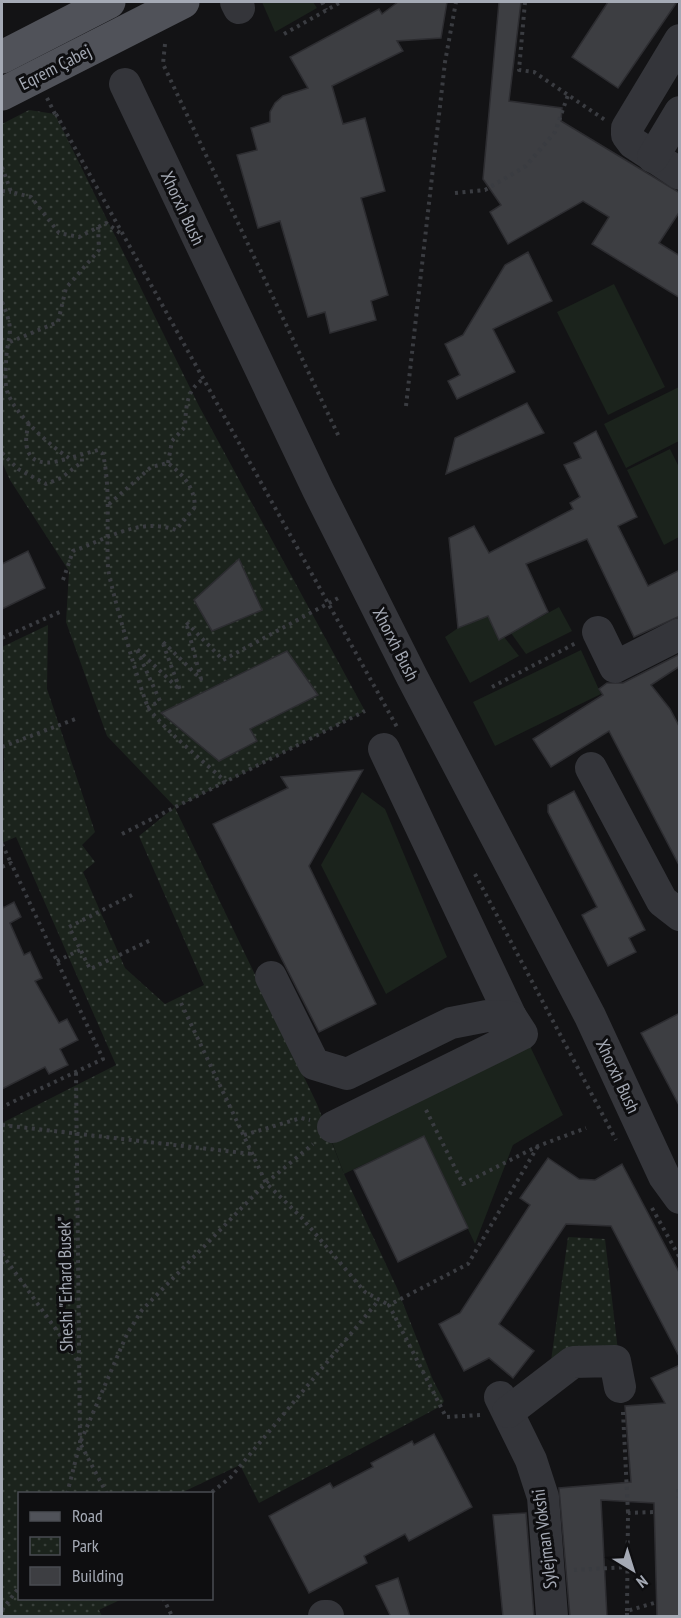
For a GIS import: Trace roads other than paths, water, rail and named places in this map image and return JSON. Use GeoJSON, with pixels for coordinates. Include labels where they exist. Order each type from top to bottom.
{"type":"FeatureCollection","features":[{"type":"Feature","properties":{"kind":"main road","name":"Eqrem Çabej"},"geometry":{"type":"LineString","coordinates":[[2,94],[183,2]]}},
{"type":"Feature","properties":{"kind":"main road","name":"Eqrem Çabej"},"geometry":{"type":"LineString","coordinates":[[2,57],[54,14],[97,4]]}},
{"type":"Feature","properties":{"kind":"main road"},"geometry":{"type":"LineString","coordinates":[[97,4],[108,40]]}},
{"type":"Feature","properties":{"kind":"main road"},"geometry":{"type":"LineString","coordinates":[[54,14],[75,56]]}},
{"type":"Feature","properties":{"kind":"street"},"geometry":{"type":"LineString","coordinates":[[677,50],[632,117],[627,128],[627,135],[653,157],[680,174]]}},
{"type":"Feature","properties":{"kind":"street","name":"Xhorxh Bush"},"geometry":{"type":"LineString","coordinates":[[125,84],[365,584],[590,1016],[664,1176],[680,1198]]}},
{"type":"Feature","properties":{"kind":"street"},"geometry":{"type":"LineString","coordinates":[[653,157],[680,112]]}},
{"type":"Feature","properties":{"kind":"street"},"geometry":{"type":"LineString","coordinates":[[598,632],[615,667],[680,634]]}},
{"type":"Feature","properties":{"kind":"street"},"geometry":{"type":"LineString","coordinates":[[391,740],[517,1026]]}},
{"type":"Feature","properties":{"kind":"street"},"geometry":{"type":"LineString","coordinates":[[591,768],[662,901],[680,915]]}},
{"type":"Feature","properties":{"kind":"street"},"geometry":{"type":"LineString","coordinates":[[272,977],[314,1064],[347,1074],[451,1023],[487,1016],[517,1026]]}},
{"type":"Feature","properties":{"kind":"street"},"geometry":{"type":"LineString","coordinates":[[333,1127],[414,1087],[517,1026]]}},
{"type":"Feature","properties":{"kind":"street","name":"Sylejman Vokshi"},"geometry":{"type":"LineString","coordinates":[[552,1617],[543,1497],[531,1460],[504,1405],[573,1362],[615,1361],[620,1387]]}}]}
